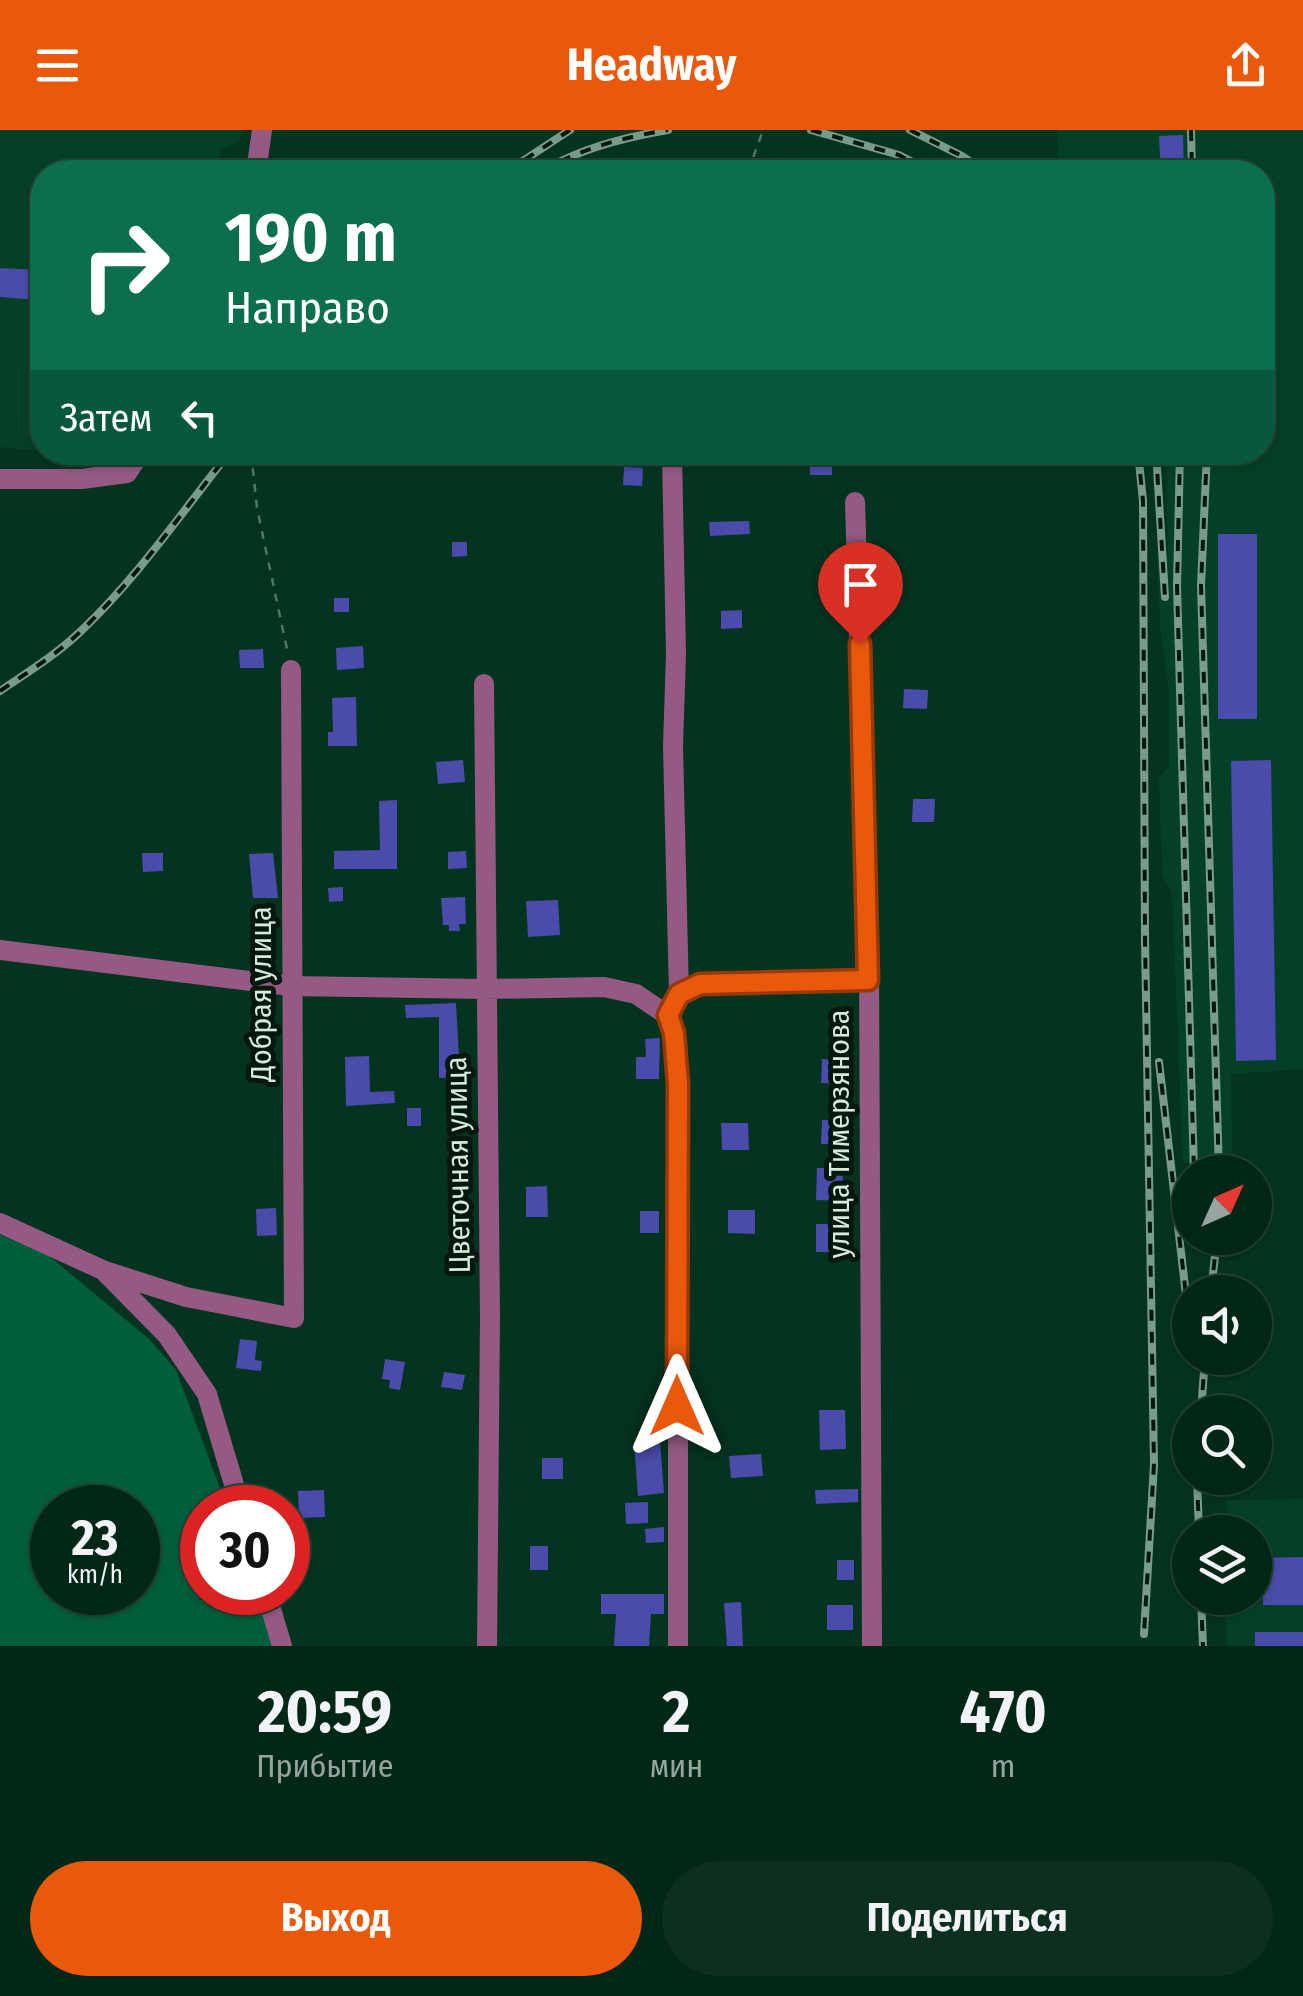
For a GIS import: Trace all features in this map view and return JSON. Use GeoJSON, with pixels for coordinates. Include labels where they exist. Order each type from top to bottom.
{"type":"FeatureCollection","features":[{"type":"Feature","properties":{"kind":"street"},"geometry":{"type":"LineString","coordinates":[[258,160],[262,130]]}},
{"type":"Feature","properties":{"kind":"street"},"geometry":{"type":"LineString","coordinates":[[0,479],[82,479],[127,474],[133,465]]}},
{"type":"Feature","properties":{"kind":"street"},"geometry":{"type":"LineString","coordinates":[[668,1015],[679,994],[672,746],[676,654],[672,465]]}},
{"type":"Feature","properties":{"kind":"street","name":"улица Тимерзянова"},"geometry":{"type":"LineString","coordinates":[[855,502],[868,980],[872,1646]]}},
{"type":"Feature","properties":{"kind":"street","name":"Добрая улица"},"geometry":{"type":"LineString","coordinates":[[105,1271],[186,1297],[294,1318],[291,670]]}},
{"type":"Feature","properties":{"kind":"street","name":"Цветочная улица"},"geometry":{"type":"LineString","coordinates":[[484,684],[490,1317],[488,1646]]}},
{"type":"Feature","properties":{"kind":"street"},"geometry":{"type":"LineString","coordinates":[[0,950],[290,986],[604,986],[636,994],[668,1015],[674,1033],[678,1084],[678,1646]]}},
{"type":"Feature","properties":{"kind":"street"},"geometry":{"type":"LineString","coordinates":[[679,994],[700,984],[868,980]]}},
{"type":"Feature","properties":{"kind":"street"},"geometry":{"type":"LineString","coordinates":[[0,1223],[105,1271],[167,1335],[207,1394],[233,1485]]}},
{"type":"Feature","properties":{"kind":"street"},"geometry":{"type":"LineString","coordinates":[[273,1615],[282,1646]]}},
{"type":"Feature","properties":{"kind":"path"},"geometry":{"type":"LineString","coordinates":[[753,160],[764,130]]}},
{"type":"Feature","properties":{"kind":"path"},"geometry":{"type":"LineString","coordinates":[[253,465],[257,508],[291,670]]}},
{"type":"Feature","properties":{"kind":"shaded area"},"geometry":{"type":"Polygon","coordinates":[[[0,130],[242,130],[241,139],[220,151],[219,160],[30,160],[30,450],[0,447],[0,130]]]}},
{"type":"Feature","properties":{"kind":"shaded area"},"geometry":{"type":"Polygon","coordinates":[[[1057,130],[1303,130],[1303,1069],[1231,1074],[1232,1155],[1183,1155],[1172,893],[1162,875],[1159,777],[1169,767],[1169,691],[1160,627],[1157,552],[1168,552],[1166,465],[1275,465],[1275,160],[1058,160],[1057,130]]]}},
{"type":"Feature","properties":{"kind":"shaded area"},"geometry":{"type":"Polygon","coordinates":[[[0,1235],[48,1255],[149,1339],[176,1370],[219,1485],[180,1485],[180,1615],[267,1615],[279,1646],[0,1646],[0,1235]]]}},
{"type":"Feature","properties":{"kind":"shaded area"},"geometry":{"type":"Polygon","coordinates":[[[1303,1499],[1303,1646],[1226,1646],[1226,1615],[1272,1615],[1272,1515],[1227,1515],[1227,1500],[1303,1499]]]}},
{"type":"Feature","properties":{"kind":"building"},"geometry":{"type":"Polygon","coordinates":[[[1183,135],[1184,160],[1160,160],[1159,136],[1183,135]]]}},
{"type":"Feature","properties":{"kind":"building"},"geometry":{"type":"Polygon","coordinates":[[[0,268],[30,270],[30,300],[0,297],[0,268]]]}},
{"type":"Feature","properties":{"kind":"building"},"geometry":{"type":"Polygon","coordinates":[[[810,465],[832,465],[832,475],[810,475],[810,465]]]}},
{"type":"Feature","properties":{"kind":"building"},"geometry":{"type":"Polygon","coordinates":[[[624,467],[643,468],[642,486],[623,485],[624,467]]]}},
{"type":"Feature","properties":{"kind":"building"},"geometry":{"type":"Polygon","coordinates":[[[749,521],[750,534],[710,536],[709,522],[749,521]]]}},
{"type":"Feature","properties":{"kind":"building"},"geometry":{"type":"Polygon","coordinates":[[[1218,534],[1257,534],[1257,719],[1218,719],[1218,534]]]}},
{"type":"Feature","properties":{"kind":"building"},"geometry":{"type":"Polygon","coordinates":[[[452,542],[467,542],[467,556],[452,557],[452,542]]]}},
{"type":"Feature","properties":{"kind":"building"},"geometry":{"type":"Polygon","coordinates":[[[334,598],[349,598],[349,612],[334,612],[334,598]]]}},
{"type":"Feature","properties":{"kind":"building"},"geometry":{"type":"Polygon","coordinates":[[[742,610],[742,628],[721,629],[721,611],[742,610]]]}},
{"type":"Feature","properties":{"kind":"building"},"geometry":{"type":"Polygon","coordinates":[[[363,646],[364,668],[337,670],[336,648],[363,646]]]}},
{"type":"Feature","properties":{"kind":"building"},"geometry":{"type":"Polygon","coordinates":[[[263,649],[264,668],[240,668],[239,650],[263,649]]]}},
{"type":"Feature","properties":{"kind":"building"},"geometry":{"type":"Polygon","coordinates":[[[904,689],[928,690],[927,709],[903,708],[904,689]]]}},
{"type":"Feature","properties":{"kind":"building"},"geometry":{"type":"Polygon","coordinates":[[[356,697],[357,746],[328,746],[328,732],[333,732],[332,698],[356,697]]]}},
{"type":"Feature","properties":{"kind":"building"},"geometry":{"type":"Polygon","coordinates":[[[463,760],[465,782],[438,784],[436,762],[463,760]]]}},
{"type":"Feature","properties":{"kind":"building"},"geometry":{"type":"Polygon","coordinates":[[[1271,760],[1276,1060],[1236,1061],[1231,761],[1271,760]]]}},
{"type":"Feature","properties":{"kind":"building"},"geometry":{"type":"Polygon","coordinates":[[[913,799],[935,799],[934,822],[912,822],[913,799]]]}},
{"type":"Feature","properties":{"kind":"building"},"geometry":{"type":"Polygon","coordinates":[[[397,800],[397,869],[334,869],[334,851],[380,850],[379,801],[397,800]]]}},
{"type":"Feature","properties":{"kind":"building"},"geometry":{"type":"Polygon","coordinates":[[[466,851],[467,868],[448,869],[448,852],[466,851]]]}},
{"type":"Feature","properties":{"kind":"building"},"geometry":{"type":"Polygon","coordinates":[[[142,853],[163,853],[163,871],[143,872],[142,853]]]}},
{"type":"Feature","properties":{"kind":"building"},"geometry":{"type":"Polygon","coordinates":[[[273,853],[278,898],[253,898],[249,854],[273,853]]]}},
{"type":"Feature","properties":{"kind":"building"},"geometry":{"type":"Polygon","coordinates":[[[343,887],[343,901],[329,902],[328,888],[343,887]]]}},
{"type":"Feature","properties":{"kind":"building"},"geometry":{"type":"Polygon","coordinates":[[[465,897],[466,924],[459,924],[460,931],[449,931],[449,925],[443,925],[441,898],[465,897]]]}},
{"type":"Feature","properties":{"kind":"building"},"geometry":{"type":"Polygon","coordinates":[[[558,900],[560,935],[528,937],[526,901],[558,900]]]}},
{"type":"Feature","properties":{"kind":"building"},"geometry":{"type":"Polygon","coordinates":[[[456,1003],[459,1057],[465,1057],[466,1077],[439,1078],[439,1017],[406,1018],[405,1005],[456,1003]]]}},
{"type":"Feature","properties":{"kind":"building"},"geometry":{"type":"Polygon","coordinates":[[[660,1038],[659,1079],[636,1079],[636,1057],[646,1057],[645,1039],[660,1038]]]}},
{"type":"Feature","properties":{"kind":"building"},"geometry":{"type":"Polygon","coordinates":[[[369,1056],[370,1092],[394,1091],[395,1103],[346,1106],[345,1057],[369,1056]]]}},
{"type":"Feature","properties":{"kind":"building"},"geometry":{"type":"Polygon","coordinates":[[[822,1059],[846,1060],[846,1084],[821,1083],[822,1059]]]}},
{"type":"Feature","properties":{"kind":"building"},"geometry":{"type":"Polygon","coordinates":[[[407,1108],[421,1108],[421,1126],[407,1126],[407,1108]]]}},
{"type":"Feature","properties":{"kind":"building"},"geometry":{"type":"Polygon","coordinates":[[[822,1120],[846,1120],[846,1144],[821,1144],[822,1120]]]}},
{"type":"Feature","properties":{"kind":"building"},"geometry":{"type":"Polygon","coordinates":[[[721,1123],[748,1123],[749,1150],[722,1150],[721,1123]]]}},
{"type":"Feature","properties":{"kind":"building"},"geometry":{"type":"Polygon","coordinates":[[[817,1168],[843,1168],[842,1201],[816,1200],[817,1168]]]}},
{"type":"Feature","properties":{"kind":"building"},"geometry":{"type":"Polygon","coordinates":[[[547,1186],[548,1217],[526,1217],[526,1187],[547,1186]]]}},
{"type":"Feature","properties":{"kind":"building"},"geometry":{"type":"Polygon","coordinates":[[[276,1208],[277,1235],[257,1236],[256,1209],[276,1208]]]}},
{"type":"Feature","properties":{"kind":"building"},"geometry":{"type":"Polygon","coordinates":[[[728,1210],[755,1210],[755,1234],[728,1233],[728,1210]]]}},
{"type":"Feature","properties":{"kind":"building"},"geometry":{"type":"Polygon","coordinates":[[[640,1211],[659,1211],[659,1233],[640,1233],[640,1211]]]}},
{"type":"Feature","properties":{"kind":"building"},"geometry":{"type":"Polygon","coordinates":[[[816,1224],[842,1224],[842,1252],[816,1252],[816,1224]]]}},
{"type":"Feature","properties":{"kind":"building"},"geometry":{"type":"Polygon","coordinates":[[[240,1339],[257,1341],[255,1360],[262,1361],[261,1371],[236,1368],[240,1339]]]}},
{"type":"Feature","properties":{"kind":"building"},"geometry":{"type":"Polygon","coordinates":[[[385,1359],[405,1362],[400,1390],[389,1388],[390,1380],[382,1379],[385,1359]]]}},
{"type":"Feature","properties":{"kind":"building"},"geometry":{"type":"Polygon","coordinates":[[[444,1372],[465,1375],[462,1390],[441,1387],[444,1372]]]}},
{"type":"Feature","properties":{"kind":"building"},"geometry":{"type":"Polygon","coordinates":[[[819,1410],[845,1410],[846,1449],[820,1450],[819,1410]]]}},
{"type":"Feature","properties":{"kind":"building"},"geometry":{"type":"Polygon","coordinates":[[[660,1441],[664,1493],[638,1496],[634,1442],[660,1441]]]}},
{"type":"Feature","properties":{"kind":"building"},"geometry":{"type":"Polygon","coordinates":[[[761,1454],[763,1476],[731,1478],[729,1456],[761,1454]]]}},
{"type":"Feature","properties":{"kind":"building"},"geometry":{"type":"Polygon","coordinates":[[[542,1458],[563,1458],[563,1479],[542,1479],[542,1458]]]}},
{"type":"Feature","properties":{"kind":"building"},"geometry":{"type":"Polygon","coordinates":[[[858,1489],[858,1502],[816,1504],[815,1490],[858,1489]]]}},
{"type":"Feature","properties":{"kind":"building"},"geometry":{"type":"Polygon","coordinates":[[[324,1490],[325,1517],[310,1518],[310,1491],[324,1490]]]}},
{"type":"Feature","properties":{"kind":"building"},"geometry":{"type":"Polygon","coordinates":[[[648,1502],[648,1523],[626,1524],[625,1503],[648,1502]]]}},
{"type":"Feature","properties":{"kind":"building"},"geometry":{"type":"Polygon","coordinates":[[[664,1527],[664,1542],[646,1543],[645,1529],[664,1527]]]}},
{"type":"Feature","properties":{"kind":"building"},"geometry":{"type":"Polygon","coordinates":[[[530,1546],[548,1546],[548,1570],[530,1570],[530,1546]]]}},
{"type":"Feature","properties":{"kind":"building"},"geometry":{"type":"Polygon","coordinates":[[[1303,1557],[1303,1605],[1272,1605],[1272,1558],[1303,1557]]]}},
{"type":"Feature","properties":{"kind":"building"},"geometry":{"type":"Polygon","coordinates":[[[837,1560],[854,1560],[854,1580],[837,1580],[837,1560]]]}},
{"type":"Feature","properties":{"kind":"building"},"geometry":{"type":"Polygon","coordinates":[[[601,1594],[664,1594],[664,1614],[651,1614],[649,1646],[614,1646],[616,1614],[601,1614],[601,1594]]]}},
{"type":"Feature","properties":{"kind":"building"},"geometry":{"type":"Polygon","coordinates":[[[741,1602],[743,1646],[727,1646],[724,1603],[741,1602]]]}},
{"type":"Feature","properties":{"kind":"building"},"geometry":{"type":"Polygon","coordinates":[[[827,1605],[853,1605],[853,1630],[827,1630],[827,1605]]]}},
{"type":"Feature","properties":{"kind":"building"},"geometry":{"type":"Polygon","coordinates":[[[1255,1632],[1303,1632],[1303,1646],[1255,1646],[1255,1632]]]}},
{"type":"Feature","properties":{"kind":"railway"},"geometry":{"type":"LineString","coordinates":[[524,160],[570,130]]}},
{"type":"Feature","properties":{"kind":"railway"},"geometry":{"type":"LineString","coordinates":[[564,160],[602,145],[668,130]]}},
{"type":"Feature","properties":{"kind":"railway"},"geometry":{"type":"LineString","coordinates":[[811,130],[909,160]]}},
{"type":"Feature","properties":{"kind":"railway"},"geometry":{"type":"LineString","coordinates":[[910,130],[968,160]]}},
{"type":"Feature","properties":{"kind":"railway"},"geometry":{"type":"LineString","coordinates":[[1191,130],[1192,160]]}},
{"type":"Feature","properties":{"kind":"railway"},"geometry":{"type":"LineString","coordinates":[[0,691],[62,648],[102,611],[220,465]]}},
{"type":"Feature","properties":{"kind":"railway"},"geometry":{"type":"LineString","coordinates":[[1139,465],[1143,501],[1145,940],[1154,1464],[1144,1634]]}},
{"type":"Feature","properties":{"kind":"railway"},"geometry":{"type":"LineString","coordinates":[[1157,465],[1165,597]]}},
{"type":"Feature","properties":{"kind":"railway"},"geometry":{"type":"LineString","coordinates":[[1180,465],[1177,586],[1194,1155]]}},
{"type":"Feature","properties":{"kind":"railway"},"geometry":{"type":"LineString","coordinates":[[1206,465],[1201,585],[1218,1155]]}},
{"type":"Feature","properties":{"kind":"railway"},"geometry":{"type":"LineString","coordinates":[[1159,1062],[1184,1275]]}},
{"type":"Feature","properties":{"kind":"railway"},"geometry":{"type":"LineString","coordinates":[[1213,1275],[1215,1255]]}},
{"type":"Feature","properties":{"kind":"railway"},"geometry":{"type":"LineString","coordinates":[[1202,1395],[1204,1375]]}},
{"type":"Feature","properties":{"kind":"railway"},"geometry":{"type":"LineString","coordinates":[[1198,1495],[1198,1515]]}},
{"type":"Feature","properties":{"kind":"railway"},"geometry":{"type":"LineString","coordinates":[[1202,1615],[1203,1646]]}},
{"type":"Feature","properties":{"kind":"route"},"geometry":{"type":"LineString","coordinates":[[677,1406],[678,1084],[674,1033],[668,1015],[679,994],[700,984],[868,980],[860,644]]}}]}
